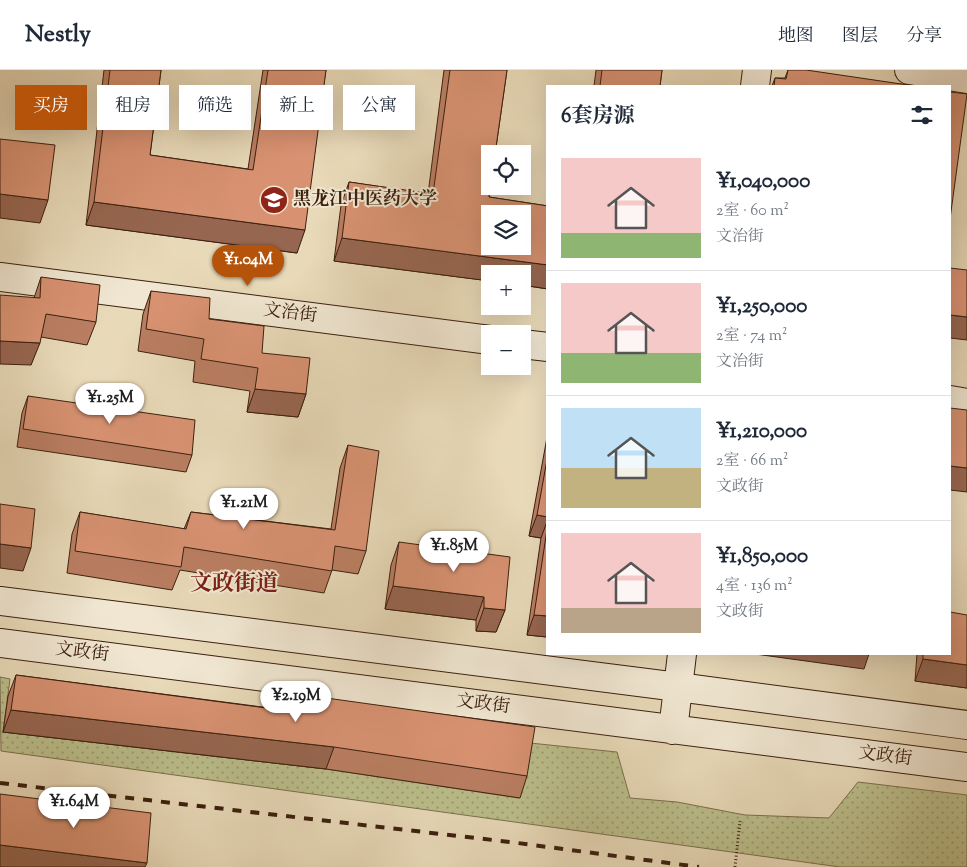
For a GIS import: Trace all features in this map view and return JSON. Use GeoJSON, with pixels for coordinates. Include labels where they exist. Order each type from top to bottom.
{"type":"FeatureCollection","features":[{"type":"Feature","properties":{"kind":"main road"},"geometry":{"type":"LineString","coordinates":[[754,85],[756,70]]}},
{"type":"Feature","properties":{"kind":"main road"},"geometry":{"type":"LineString","coordinates":[[909,70],[967,79]]}},
{"type":"Feature","properties":{"kind":"main road","name":"文治街"},"geometry":{"type":"LineString","coordinates":[[0,277],[481,339]]}},
{"type":"Feature","properties":{"kind":"main road"},"geometry":{"type":"LineString","coordinates":[[531,345],[546,347]]}},
{"type":"Feature","properties":{"kind":"main road"},"geometry":{"type":"LineString","coordinates":[[951,400],[967,403]]}},
{"type":"Feature","properties":{"kind":"main road"},"geometry":{"type":"LineString","coordinates":[[0,601],[678,687],[967,726]]}},
{"type":"Feature","properties":{"kind":"main road","name":"文政街"},"geometry":{"type":"LineString","coordinates":[[0,643],[967,767]]}},
{"type":"Feature","properties":{"kind":"main road"},"geometry":{"type":"LineString","coordinates":[[673,730],[682,655]]}},
{"type":"Feature","properties":{"kind":"path"},"geometry":{"type":"LineString","coordinates":[[735,867],[740,821]]}},
{"type":"Feature","properties":{"kind":"green space"},"geometry":{"type":"Polygon","coordinates":[[[0,677],[10,679],[3,732],[326,769],[519,798],[530,743],[617,752],[630,798],[677,802],[745,815],[829,818],[858,782],[967,795],[967,867],[840,867],[1,751],[0,677]]]}},
{"type":"Feature","properties":{"kind":"building"},"geometry":{"type":"Polygon","coordinates":[[[110,70],[161,70],[159,85],[108,85],[110,70]]]}},
{"type":"Feature","properties":{"kind":"building"},"geometry":{"type":"Polygon","coordinates":[[[268,70],[326,70],[324,85],[266,85],[268,70]]]}},
{"type":"Feature","properties":{"kind":"building"},"geometry":{"type":"Polygon","coordinates":[[[450,70],[507,70],[496,145],[481,145],[481,195],[546,206],[546,265],[342,238],[349,182],[433,194],[450,70]]]}},
{"type":"Feature","properties":{"kind":"building"},"geometry":{"type":"Polygon","coordinates":[[[602,70],[662,70],[660,85],[600,85],[602,70]]]}},
{"type":"Feature","properties":{"kind":"building"},"geometry":{"type":"Polygon","coordinates":[[[788,70],[806,70],[908,85],[774,85],[775,78],[786,79],[788,70]]]}},
{"type":"Feature","properties":{"kind":"building"},"geometry":{"type":"Polygon","coordinates":[[[951,92],[967,94],[951,212],[951,92]]]}},
{"type":"Feature","properties":{"kind":"building"},"geometry":{"type":"Polygon","coordinates":[[[261,117],[261,130],[318,130],[305,230],[94,202],[103,130],[153,130],[150,155],[253,170],[261,117]]]}},
{"type":"Feature","properties":{"kind":"building"},"geometry":{"type":"Polygon","coordinates":[[[0,139],[55,145],[48,200],[0,194],[0,139]]]}},
{"type":"Feature","properties":{"kind":"building"},"geometry":{"type":"Polygon","coordinates":[[[951,268],[967,270],[967,317],[951,315],[951,268]]]}},
{"type":"Feature","properties":{"kind":"building"},"geometry":{"type":"Polygon","coordinates":[[[41,277],[100,285],[96,322],[46,314],[40,343],[0,341],[0,295],[40,298],[41,277]]]}},
{"type":"Feature","properties":{"kind":"building"},"geometry":{"type":"Polygon","coordinates":[[[151,291],[210,298],[209,319],[264,326],[262,353],[310,358],[306,394],[255,389],[258,368],[201,359],[204,339],[146,329],[151,291]]]}},
{"type":"Feature","properties":{"kind":"building"},"geometry":{"type":"Polygon","coordinates":[[[28,396],[195,420],[192,455],[23,429],[28,396]]]}},
{"type":"Feature","properties":{"kind":"building"},"geometry":{"type":"Polygon","coordinates":[[[951,408],[967,410],[967,468],[951,466],[951,408]]]}},
{"type":"Feature","properties":{"kind":"building"},"geometry":{"type":"Polygon","coordinates":[[[348,445],[379,451],[366,551],[335,546],[332,571],[184,547],[181,567],[75,551],[80,512],[186,529],[191,512],[335,530],[348,445]]]}},
{"type":"Feature","properties":{"kind":"building"},"geometry":{"type":"Polygon","coordinates":[[[546,465],[546,517],[537,515],[546,465]]]}},
{"type":"Feature","properties":{"kind":"building"},"geometry":{"type":"Polygon","coordinates":[[[0,504],[35,509],[31,548],[0,544],[0,504]]]}},
{"type":"Feature","properties":{"kind":"building"},"geometry":{"type":"Polygon","coordinates":[[[546,536],[546,616],[534,615],[546,536]]]}},
{"type":"Feature","properties":{"kind":"building"},"geometry":{"type":"Polygon","coordinates":[[[399,542],[510,557],[505,610],[484,608],[484,597],[393,586],[399,542]]]}},
{"type":"Feature","properties":{"kind":"building"},"geometry":{"type":"Polygon","coordinates":[[[951,612],[967,615],[967,665],[923,659],[923,655],[951,655],[951,612]]]}},
{"type":"Feature","properties":{"kind":"building"},"geometry":{"type":"Polygon","coordinates":[[[16,675],[274,709],[276,691],[535,727],[527,776],[334,747],[11,710],[16,675]]]}},
{"type":"Feature","properties":{"kind":"building"},"geometry":{"type":"Polygon","coordinates":[[[0,794],[151,813],[147,863],[0,845],[0,794]]]}},
{"type":"Feature","properties":{"kind":"railway"},"geometry":{"type":"LineString","coordinates":[[0,783],[510,842],[699,867]]}},
{"type":"Feature","properties":{"kind":"place","name":"黑龙江中医药大学"},"geometry":{"type":"Point","coordinates":[274,200]}},
{"type":"Feature","properties":{"kind":"district","name":"文政街道"},"geometry":{"type":"Point","coordinates":[234,585]}}]}
